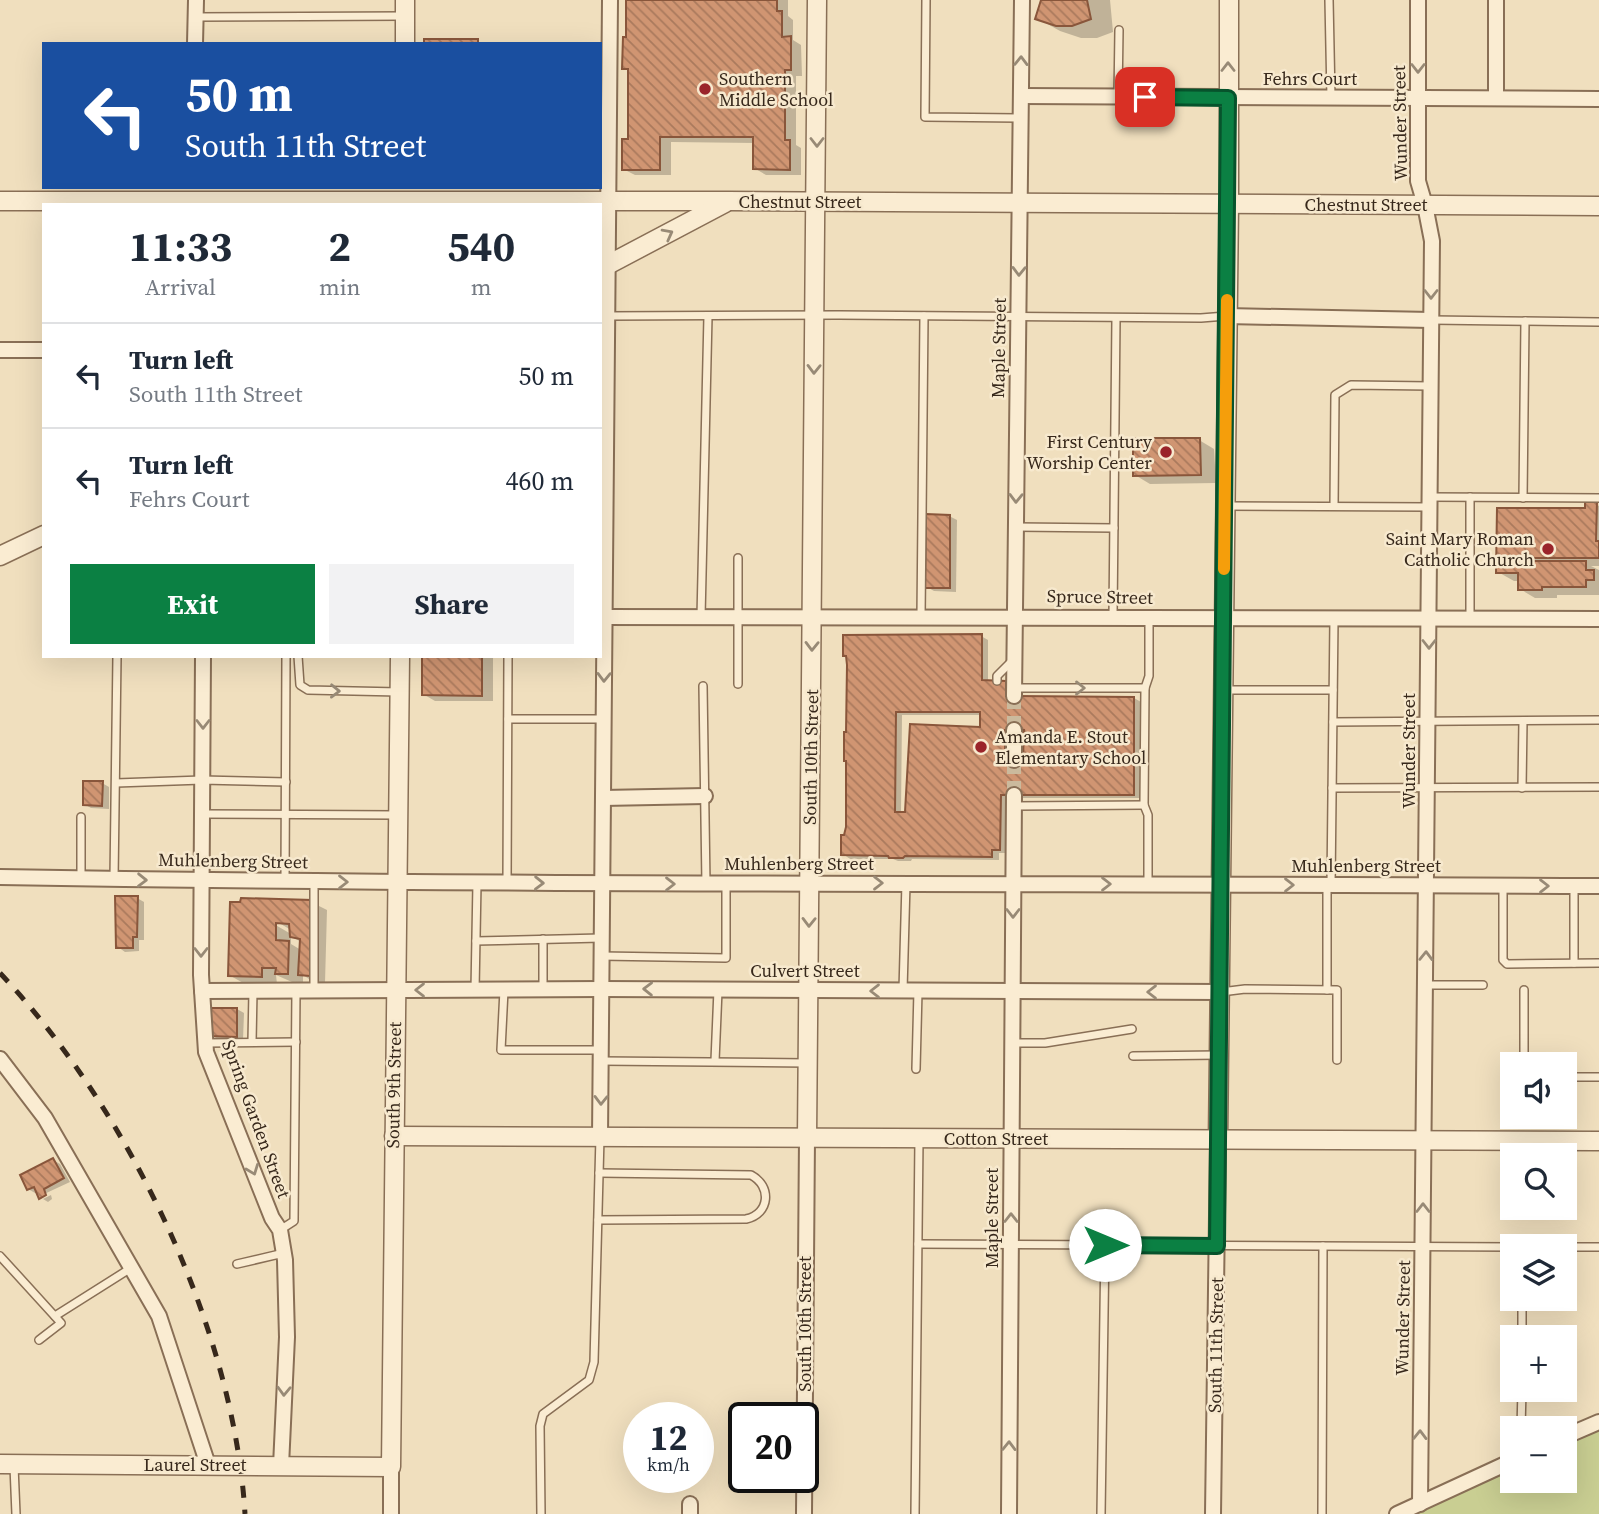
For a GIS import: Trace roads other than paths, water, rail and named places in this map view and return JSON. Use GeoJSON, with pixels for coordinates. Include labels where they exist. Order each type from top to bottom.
{"type":"FeatureCollection","features":[{"type":"Feature","properties":{"kind":"street"},"geometry":{"type":"LineString","coordinates":[[195,42],[196,0]]}},
{"type":"Feature","properties":{"kind":"street"},"geometry":{"type":"LineString","coordinates":[[600,1137],[603,377],[607,316],[604,267],[610,0]]}},
{"type":"Feature","properties":{"kind":"street","name":"South 10th Street"},"geometry":{"type":"LineString","coordinates":[[804,1514],[817,0]]}},
{"type":"Feature","properties":{"kind":"street","name":"Maple Street"},"geometry":{"type":"LineString","coordinates":[[1014,692],[1022,0]]}},
{"type":"Feature","properties":{"kind":"street","name":"South 11th Street"},"geometry":{"type":"LineString","coordinates":[[1213,1514],[1229,204],[1228,0]]}},
{"type":"Feature","properties":{"kind":"street","name":"Wunder Street"},"geometry":{"type":"LineString","coordinates":[[1418,0],[1418,181],[1432,241],[1420,1504]]}},
{"type":"Feature","properties":{"kind":"street"},"geometry":{"type":"LineString","coordinates":[[1496,0],[1496,98]]}},
{"type":"Feature","properties":{"kind":"street"},"geometry":{"type":"LineString","coordinates":[[405,8],[405,42]]}},
{"type":"Feature","properties":{"kind":"street","name":"Fehrs Court"},"geometry":{"type":"LineString","coordinates":[[1021,96],[1599,99]]}},
{"type":"Feature","properties":{"kind":"street","name":"Chestnut Street"},"geometry":{"type":"LineString","coordinates":[[0,201],[404,198],[1599,206]]}},
{"type":"Feature","properties":{"kind":"street"},"geometry":{"type":"LineString","coordinates":[[604,267],[729,201]]}},
{"type":"Feature","properties":{"kind":"street"},"geometry":{"type":"LineString","coordinates":[[1226,316],[1431,320]]}},
{"type":"Feature","properties":{"kind":"street"},"geometry":{"type":"LineString","coordinates":[[0,350],[42,350]]}},
{"type":"Feature","properties":{"kind":"street"},"geometry":{"type":"LineString","coordinates":[[0,556],[42,536]]}},
{"type":"Feature","properties":{"kind":"street","name":"Spruce Street"},"geometry":{"type":"LineString","coordinates":[[602,617],[1599,619]]}},
{"type":"Feature","properties":{"kind":"street","name":"Spring Garden Street"},"geometry":{"type":"LineString","coordinates":[[203,658],[202,991],[206,1052],[267,1206],[280,1230],[284,1252],[287,1337],[281,1466]]}},
{"type":"Feature","properties":{"kind":"street","name":"South 9th Street"},"geometry":{"type":"LineString","coordinates":[[391,1514],[400,658]]}},
{"type":"Feature","properties":{"kind":"street"},"geometry":{"type":"LineString","coordinates":[[1014,730],[1014,760]]}},
{"type":"Feature","properties":{"kind":"street"},"geometry":{"type":"LineString","coordinates":[[603,798],[705,796]]}},
{"type":"Feature","properties":{"kind":"street","name":"Maple Street"},"geometry":{"type":"LineString","coordinates":[[1009,1514],[1014,801]]}},
{"type":"Feature","properties":{"kind":"street","name":"Muhlenberg Street"},"geometry":{"type":"LineString","coordinates":[[0,877],[602,884],[1599,886]]}},
{"type":"Feature","properties":{"kind":"street","name":"Culvert Street"},"geometry":{"type":"LineString","coordinates":[[202,991],[602,989],[1220,992]]}},
{"type":"Feature","properties":{"kind":"street"},"geometry":{"type":"LineString","coordinates":[[0,1059],[46,1118],[166,1333],[208,1465]]}},
{"type":"Feature","properties":{"kind":"street","name":"Cotton Street"},"geometry":{"type":"LineString","coordinates":[[394,1136],[1599,1141]]}},
{"type":"Feature","properties":{"kind":"street"},"geometry":{"type":"LineString","coordinates":[[1577,1431],[1599,1422]]}},
{"type":"Feature","properties":{"kind":"street","name":"Laurel Street"},"geometry":{"type":"LineString","coordinates":[[7,1464],[391,1467]]}},
{"type":"Feature","properties":{"kind":"street"},"geometry":{"type":"LineString","coordinates":[[1397,1514],[1500,1467]]}},
{"type":"Feature","properties":{"kind":"lane"},"geometry":{"type":"LineString","coordinates":[[926,0],[925,117],[1021,118]]}},
{"type":"Feature","properties":{"kind":"lane"},"geometry":{"type":"LineString","coordinates":[[1329,0],[1331,98]]}},
{"type":"Feature","properties":{"kind":"lane"},"geometry":{"type":"LineString","coordinates":[[196,17],[405,8]]}},
{"type":"Feature","properties":{"kind":"lane"},"geometry":{"type":"LineString","coordinates":[[1118,97],[1119,30]]}},
{"type":"Feature","properties":{"kind":"lane"},"geometry":{"type":"LineString","coordinates":[[607,316],[1226,316]]}},
{"type":"Feature","properties":{"kind":"lane"},"geometry":{"type":"LineString","coordinates":[[701,617],[708,316]]}},
{"type":"Feature","properties":{"kind":"lane"},"geometry":{"type":"LineString","coordinates":[[921,617],[924,316]]}},
{"type":"Feature","properties":{"kind":"lane"},"geometry":{"type":"LineString","coordinates":[[1113,617],[1116,318]]}},
{"type":"Feature","properties":{"kind":"lane"},"geometry":{"type":"LineString","coordinates":[[1431,320],[1599,322]]}},
{"type":"Feature","properties":{"kind":"lane"},"geometry":{"type":"LineString","coordinates":[[1522,498],[1525,321]]}},
{"type":"Feature","properties":{"kind":"lane"},"geometry":{"type":"LineString","coordinates":[[1334,506],[1335,395],[1351,385],[1431,386]]}},
{"type":"Feature","properties":{"kind":"lane"},"geometry":{"type":"LineString","coordinates":[[1224,506],[1334,506],[1430,502],[1470,497],[1599,498]]}},
{"type":"Feature","properties":{"kind":"lane"},"geometry":{"type":"LineString","coordinates":[[1469,618],[1470,497]]}},
{"type":"Feature","properties":{"kind":"lane"},"geometry":{"type":"LineString","coordinates":[[1016,527],[1114,528]]}},
{"type":"Feature","properties":{"kind":"lane"},"geometry":{"type":"LineString","coordinates":[[737,684],[738,558]]}},
{"type":"Feature","properties":{"kind":"lane"},"geometry":{"type":"LineString","coordinates":[[1148,884],[1148,815],[1143,805],[1149,617]]}},
{"type":"Feature","properties":{"kind":"lane"},"geometry":{"type":"LineString","coordinates":[[1334,619],[1326,990],[1337,990],[1337,1060]]}},
{"type":"Feature","properties":{"kind":"lane"},"geometry":{"type":"LineString","coordinates":[[114,879],[117,658]]}},
{"type":"Feature","properties":{"kind":"lane"},"geometry":{"type":"LineString","coordinates":[[285,881],[286,658]]}},
{"type":"Feature","properties":{"kind":"lane"},"geometry":{"type":"LineString","coordinates":[[298,658],[300,685],[308,690],[400,692]]}},
{"type":"Feature","properties":{"kind":"lane"},"geometry":{"type":"LineString","coordinates":[[507,883],[508,658]]}},
{"type":"Feature","properties":{"kind":"lane"},"geometry":{"type":"LineString","coordinates":[[997,681],[997,676],[1015,659]]}},
{"type":"Feature","properties":{"kind":"lane"},"geometry":{"type":"LineString","coordinates":[[703,686],[706,884]]}},
{"type":"Feature","properties":{"kind":"lane"},"geometry":{"type":"LineString","coordinates":[[1014,692],[1145,688]]}},
{"type":"Feature","properties":{"kind":"lane"},"geometry":{"type":"LineString","coordinates":[[1223,690],[1333,690]]}},
{"type":"Feature","properties":{"kind":"lane"},"geometry":{"type":"LineString","coordinates":[[508,719],[603,719]]}},
{"type":"Feature","properties":{"kind":"lane"},"geometry":{"type":"LineString","coordinates":[[1333,722],[1599,720]]}},
{"type":"Feature","properties":{"kind":"lane"},"geometry":{"type":"LineString","coordinates":[[1522,788],[1523,721]]}},
{"type":"Feature","properties":{"kind":"lane"},"geometry":{"type":"LineString","coordinates":[[116,783],[202,780],[286,782]]}},
{"type":"Feature","properties":{"kind":"lane"},"geometry":{"type":"LineString","coordinates":[[1332,788],[1599,787]]}},
{"type":"Feature","properties":{"kind":"lane"},"geometry":{"type":"LineString","coordinates":[[1014,801],[1143,805]]}},
{"type":"Feature","properties":{"kind":"lane"},"geometry":{"type":"LineString","coordinates":[[202,814],[398,815]]}},
{"type":"Feature","properties":{"kind":"lane"},"geometry":{"type":"LineString","coordinates":[[81,817],[81,879]]}},
{"type":"Feature","properties":{"kind":"lane"},"geometry":{"type":"LineString","coordinates":[[314,882],[314,991]]}},
{"type":"Feature","properties":{"kind":"lane"},"geometry":{"type":"LineString","coordinates":[[475,990],[477,883]]}},
{"type":"Feature","properties":{"kind":"lane"},"geometry":{"type":"LineString","coordinates":[[903,991],[906,883]]}},
{"type":"Feature","properties":{"kind":"lane"},"geometry":{"type":"LineString","coordinates":[[601,956],[726,958],[726,884]]}},
{"type":"Feature","properties":{"kind":"lane"},"geometry":{"type":"LineString","coordinates":[[1503,886],[1503,960],[1507,964],[1599,963]]}},
{"type":"Feature","properties":{"kind":"lane"},"geometry":{"type":"LineString","coordinates":[[1574,886],[1574,963]]}},
{"type":"Feature","properties":{"kind":"lane"},"geometry":{"type":"LineString","coordinates":[[476,941],[602,938]]}},
{"type":"Feature","properties":{"kind":"lane"},"geometry":{"type":"LineString","coordinates":[[543,939],[543,989]]}},
{"type":"Feature","properties":{"kind":"lane"},"geometry":{"type":"LineString","coordinates":[[1426,985],[1483,985]]}},
{"type":"Feature","properties":{"kind":"lane","name":"Culvert Street"},"geometry":{"type":"LineString","coordinates":[[1220,992],[1245,989],[1326,990]]}},
{"type":"Feature","properties":{"kind":"lane"},"geometry":{"type":"LineString","coordinates":[[504,990],[501,1049],[715,1061],[807,1063]]}},
{"type":"Feature","properties":{"kind":"lane"},"geometry":{"type":"LineString","coordinates":[[715,1061],[718,990]]}},
{"type":"Feature","properties":{"kind":"lane"},"geometry":{"type":"LineString","coordinates":[[1524,990],[1524,1052]]}},
{"type":"Feature","properties":{"kind":"lane"},"geometry":{"type":"LineString","coordinates":[[252,1042],[253,991]]}},
{"type":"Feature","properties":{"kind":"lane"},"geometry":{"type":"LineString","coordinates":[[280,1230],[295,1221],[296,991]]}},
{"type":"Feature","properties":{"kind":"lane"},"geometry":{"type":"LineString","coordinates":[[916,1069],[918,991]]}},
{"type":"Feature","properties":{"kind":"lane"},"geometry":{"type":"LineString","coordinates":[[1013,1043],[1045,1043],[1132,1029]]}},
{"type":"Feature","properties":{"kind":"lane"},"geometry":{"type":"LineString","coordinates":[[206,1043],[296,1042]]}},
{"type":"Feature","properties":{"kind":"lane"},"geometry":{"type":"LineString","coordinates":[[1133,1056],[1219,1055]]}},
{"type":"Feature","properties":{"kind":"lane"},"geometry":{"type":"LineString","coordinates":[[1577,1077],[1599,1076]]}},
{"type":"Feature","properties":{"kind":"lane"},"geometry":{"type":"LineString","coordinates":[[541,1514],[540,1426],[543,1414],[589,1380],[594,1362],[600,1137]]}},
{"type":"Feature","properties":{"kind":"lane"},"geometry":{"type":"LineString","coordinates":[[915,1514],[919,1138]]}},
{"type":"Feature","properties":{"kind":"lane"},"geometry":{"type":"LineString","coordinates":[[598,1220],[746,1219],[761,1213],[764,1203],[764,1188],[760,1180],[751,1175],[599,1173]]}},
{"type":"Feature","properties":{"kind":"lane"},"geometry":{"type":"LineString","coordinates":[[918,1244],[1500,1247]]}},
{"type":"Feature","properties":{"kind":"lane"},"geometry":{"type":"LineString","coordinates":[[1101,1514],[1105,1245]]}},
{"type":"Feature","properties":{"kind":"lane"},"geometry":{"type":"LineString","coordinates":[[1322,1514],[1323,1246]]}},
{"type":"Feature","properties":{"kind":"lane"},"geometry":{"type":"LineString","coordinates":[[1577,1247],[1599,1247]]}},
{"type":"Feature","properties":{"kind":"lane"},"geometry":{"type":"LineString","coordinates":[[237,1264],[284,1252]]}},
{"type":"Feature","properties":{"kind":"lane"},"geometry":{"type":"LineString","coordinates":[[0,1256],[61,1323],[39,1340]]}},
{"type":"Feature","properties":{"kind":"lane"},"geometry":{"type":"LineString","coordinates":[[55,1316],[131,1268]]}},
{"type":"Feature","properties":{"kind":"lane"},"geometry":{"type":"LineString","coordinates":[[7,1464],[16,1514]]}},
{"type":"Feature","properties":{"kind":"tunnel"},"geometry":{"type":"LineString","coordinates":[[1014,696],[1014,730]]}},
{"type":"Feature","properties":{"kind":"tunnel"},"geometry":{"type":"LineString","coordinates":[[1014,760],[1014,795]]}},
{"type":"Feature","properties":{"kind":"railway"},"geometry":{"type":"LineString","coordinates":[[0,973],[47,1028],[91,1089],[131,1155],[166,1224],[196,1297],[220,1370],[237,1443],[245,1514]]}},
{"type":"Feature","properties":{"kind":"place","name":"Southern Middle School"},"geometry":{"type":"Point","coordinates":[705,89]}},
{"type":"Feature","properties":{"kind":"place","name":"First Century Worship Center"},"geometry":{"type":"Point","coordinates":[1166,452]}},
{"type":"Feature","properties":{"kind":"place","name":"Saint Mary Roman Catholic Church"},"geometry":{"type":"Point","coordinates":[1548,549]}},
{"type":"Feature","properties":{"kind":"place","name":"Amanda E. Stout Elementary School"},"geometry":{"type":"Point","coordinates":[981,747]}}]}
